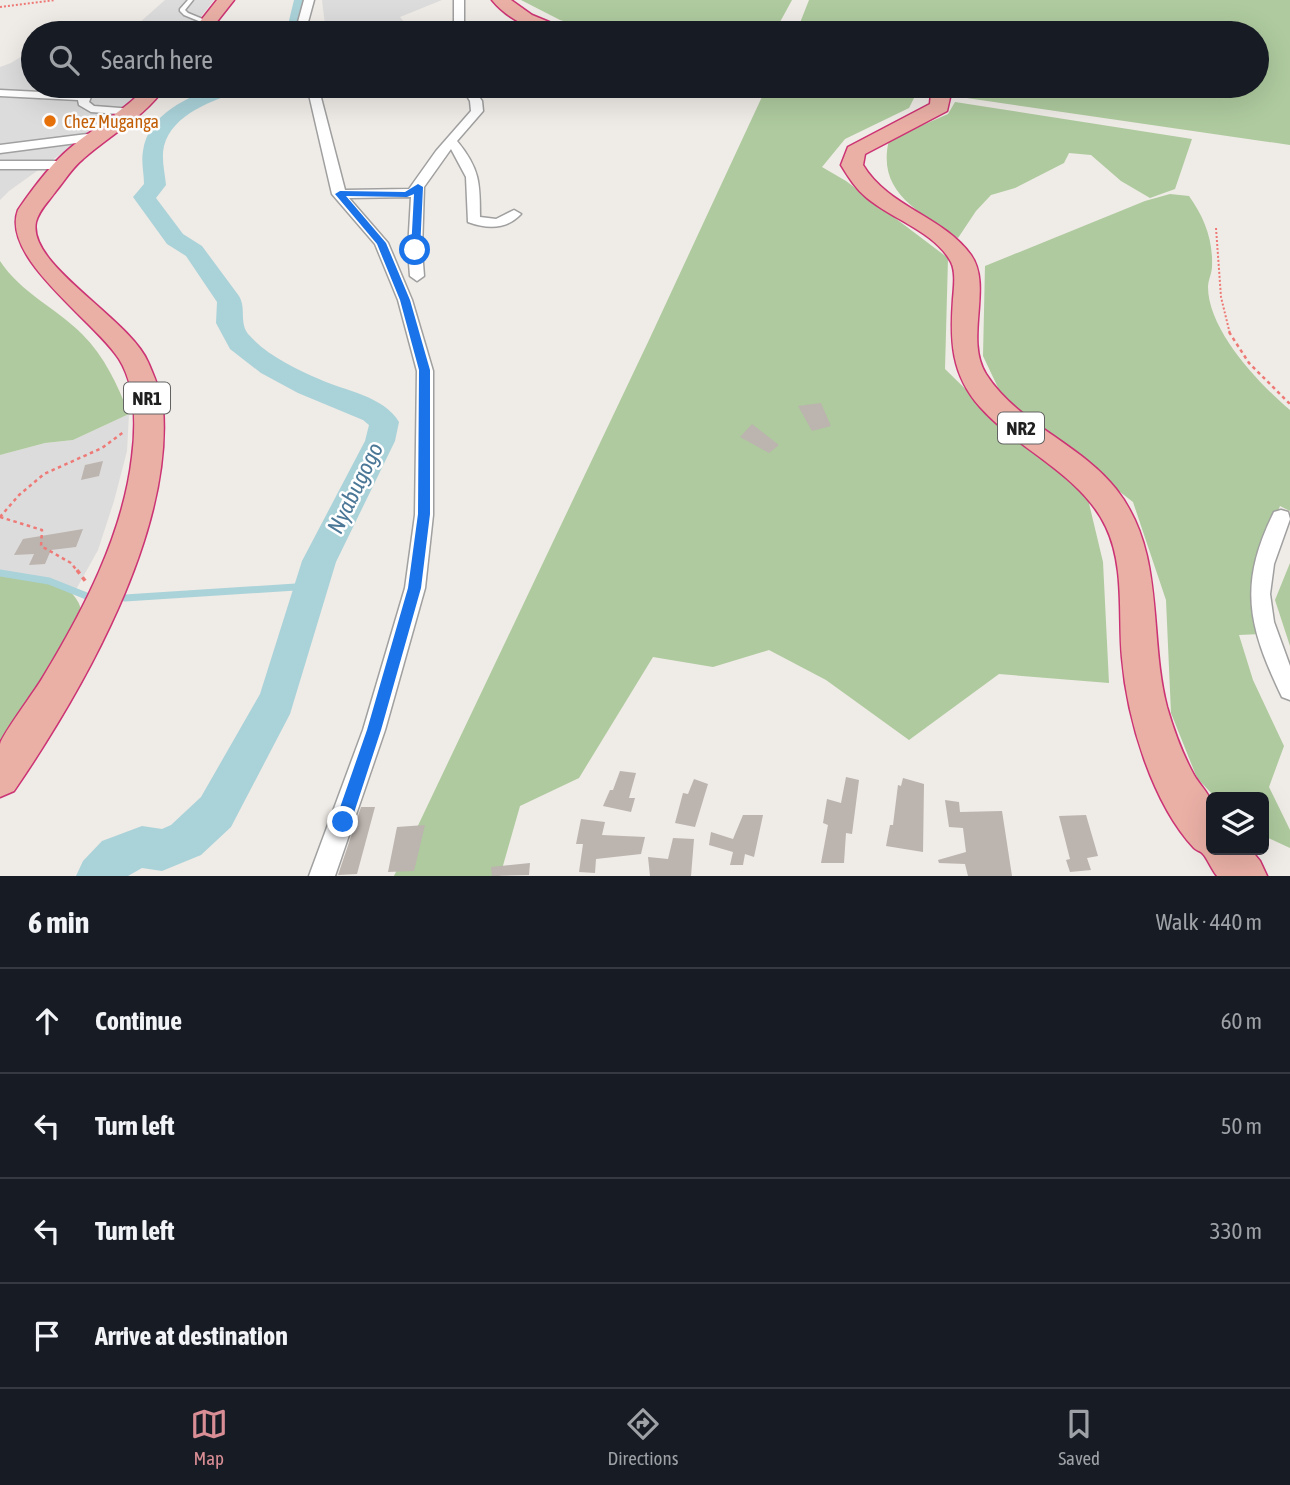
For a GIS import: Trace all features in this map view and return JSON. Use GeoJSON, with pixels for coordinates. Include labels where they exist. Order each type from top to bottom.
{"type":"FeatureCollection","features":[{"type":"Feature","properties":{"kind":"highway"},"geometry":{"type":"LineString","coordinates":[[209,21],[226,0]]}},
{"type":"Feature","properties":{"kind":"highway"},"geometry":{"type":"LineString","coordinates":[[500,0],[531,21]]}},
{"type":"Feature","properties":{"kind":"highway","name":"NR1"},"geometry":{"type":"LineString","coordinates":[[0,778],[24,746],[63,680],[105,596],[132,524],[144,480],[149,431],[147,390],[134,362],[116,337],[42,267],[28,248],[23,234],[24,223],[30,210],[64,165],[133,112],[146,98]]}},
{"type":"Feature","properties":{"kind":"highway","name":"NR2"},"geometry":{"type":"LineString","coordinates":[[941,98],[940,107],[855,151],[852,165],[865,186],[933,233],[962,260],[967,275],[964,352],[974,378],[984,392],[998,409],[1077,471],[1117,515],[1131,552],[1145,695],[1166,762],[1180,793],[1206,829]]}},
{"type":"Feature","properties":{"kind":"highway"},"geometry":{"type":"LineString","coordinates":[[1227,855],[1245,876]]}},
{"type":"Feature","properties":{"kind":"street"},"geometry":{"type":"LineString","coordinates":[[303,21],[309,0]]}},
{"type":"Feature","properties":{"kind":"street"},"geometry":{"type":"LineString","coordinates":[[458,0],[459,21]]}},
{"type":"Feature","properties":{"kind":"street"},"geometry":{"type":"LineString","coordinates":[[0,93],[21,95]]}},
{"type":"Feature","properties":{"kind":"street"},"geometry":{"type":"LineString","coordinates":[[84,98],[83,103],[91,109],[133,112]]}},
{"type":"Feature","properties":{"kind":"street"},"geometry":{"type":"LineString","coordinates":[[315,98],[340,194],[381,243],[405,300],[425,370],[424,514],[415,588],[365,757],[322,876]]}},
{"type":"Feature","properties":{"kind":"street"},"geometry":{"type":"LineString","coordinates":[[340,194],[407,194],[418,187],[451,141],[477,111],[474,98]]}},
{"type":"Feature","properties":{"kind":"street"},"geometry":{"type":"LineString","coordinates":[[0,149],[103,136]]}},
{"type":"Feature","properties":{"kind":"street"},"geometry":{"type":"LineString","coordinates":[[451,141],[470,164],[474,179],[473,219],[485,225],[505,222],[514,214]]}},
{"type":"Feature","properties":{"kind":"street"},"geometry":{"type":"LineString","coordinates":[[0,165],[64,165]]}},
{"type":"Feature","properties":{"kind":"street"},"geometry":{"type":"LineString","coordinates":[[417,276],[415,250],[418,187]]}},
{"type":"Feature","properties":{"kind":"street"},"geometry":{"type":"LineString","coordinates":[[1281,518],[1261,580],[1260,599],[1266,630],[1290,689]]}},
{"type":"Feature","properties":{"kind":"lane"},"geometry":{"type":"LineString","coordinates":[[191,0],[182,10],[194,21]]}},
{"type":"Feature","properties":{"kind":"path"},"geometry":{"type":"LineString","coordinates":[[0,7],[55,0]]}},
{"type":"Feature","properties":{"kind":"path"},"geometry":{"type":"LineString","coordinates":[[1216,228],[1230,334],[1270,385],[1290,404]]}},
{"type":"Feature","properties":{"kind":"path"},"geometry":{"type":"LineString","coordinates":[[105,596],[90,588],[71,563],[41,546],[42,530],[0,517],[19,495],[44,474],[102,448],[148,412]]}},
{"type":"Feature","properties":{"kind":"shaded area"},"geometry":{"type":"Polygon","coordinates":[[[165,0],[214,0],[197,21],[141,21],[165,0]]]}},
{"type":"Feature","properties":{"kind":"shaded area"},"geometry":{"type":"Polygon","coordinates":[[[322,0],[442,0],[400,17],[403,21],[325,21],[322,0]]]}},
{"type":"Feature","properties":{"kind":"shaded area"},"geometry":{"type":"Polygon","coordinates":[[[21,57],[21,98],[137,98],[0,200],[0,67],[21,57]]]}},
{"type":"Feature","properties":{"kind":"shaded area"},"geometry":{"type":"Polygon","coordinates":[[[129,414],[127,451],[114,501],[98,550],[74,593],[65,587],[33,578],[0,573],[0,455],[45,443],[73,440],[129,414]]]}},
{"type":"Feature","properties":{"kind":"green space"},"geometry":{"type":"Polygon","coordinates":[[[521,0],[792,0],[781,21],[560,20],[521,0]]]}},
{"type":"Feature","properties":{"kind":"green space"},"geometry":{"type":"Polygon","coordinates":[[[809,0],[1290,0],[1290,145],[967,98],[1269,98],[1269,21],[801,21],[809,0]]]}},
{"type":"Feature","properties":{"kind":"green space"},"geometry":{"type":"Polygon","coordinates":[[[761,98],[914,98],[909,108],[845,139],[822,167],[846,181],[948,258],[945,369],[994,417],[1087,495],[1103,562],[1109,683],[999,674],[909,740],[826,680],[769,650],[713,667],[653,657],[579,778],[520,806],[500,876],[394,876],[761,98]]]}},
{"type":"Feature","properties":{"kind":"green space"},"geometry":{"type":"Polygon","coordinates":[[[955,102],[1192,139],[1175,189],[1150,198],[1121,181],[1091,155],[1069,153],[1064,163],[1015,188],[991,195],[976,211],[958,238],[904,199],[889,174],[887,158],[889,140],[948,114],[955,102]]]}},
{"type":"Feature","properties":{"kind":"green space"},"geometry":{"type":"Polygon","coordinates":[[[1170,194],[1189,196],[1199,212],[1211,247],[1212,269],[1208,287],[1216,321],[1250,371],[1290,410],[1290,511],[1280,506],[1265,543],[1260,634],[1239,635],[1253,680],[1284,746],[1269,787],[1290,830],[1290,848],[1269,838],[1269,792],[1210,792],[1197,778],[1171,713],[1166,600],[1133,502],[1076,458],[1026,432],[1002,396],[983,356],[985,266],[1145,201],[1170,194]]]}},
{"type":"Feature","properties":{"kind":"green space"},"geometry":{"type":"Polygon","coordinates":[[[0,261],[18,282],[72,324],[90,343],[110,371],[129,414],[73,440],[45,443],[0,455],[0,261]]]}},
{"type":"Feature","properties":{"kind":"green space"},"geometry":{"type":"Polygon","coordinates":[[[1290,563],[1290,646],[1275,600],[1290,563]]]}},
{"type":"Feature","properties":{"kind":"green space"},"geometry":{"type":"Polygon","coordinates":[[[0,573],[36,577],[59,584],[76,598],[81,609],[51,672],[0,751],[0,573]]]}},
{"type":"Feature","properties":{"kind":"building"},"geometry":{"type":"Polygon","coordinates":[[[821,403],[831,426],[812,431],[798,406],[821,403]]]}},
{"type":"Feature","properties":{"kind":"building"},"geometry":{"type":"Polygon","coordinates":[[[752,424],[779,445],[769,453],[740,437],[752,424]]]}},
{"type":"Feature","properties":{"kind":"building"},"geometry":{"type":"Polygon","coordinates":[[[103,461],[99,476],[81,480],[85,465],[103,461]]]}},
{"type":"Feature","properties":{"kind":"building"},"geometry":{"type":"Polygon","coordinates":[[[83,529],[76,547],[51,550],[45,564],[29,565],[34,554],[14,555],[23,539],[83,529]]]}},
{"type":"Feature","properties":{"kind":"building"},"geometry":{"type":"Polygon","coordinates":[[[620,771],[636,773],[629,798],[635,798],[631,812],[603,806],[620,771]]]}},
{"type":"Feature","properties":{"kind":"building"},"geometry":{"type":"Polygon","coordinates":[[[846,777],[859,780],[852,834],[846,833],[844,863],[821,863],[828,825],[823,823],[827,799],[841,803],[846,777]]]}},
{"type":"Feature","properties":{"kind":"building"},"geometry":{"type":"Polygon","coordinates":[[[903,778],[924,784],[923,852],[886,846],[890,825],[893,825],[898,785],[901,786],[903,778]]]}},
{"type":"Feature","properties":{"kind":"building"},"geometry":{"type":"Polygon","coordinates":[[[694,779],[708,784],[695,827],[675,823],[683,793],[688,794],[694,779]]]}},
{"type":"Feature","properties":{"kind":"building"},"geometry":{"type":"Polygon","coordinates":[[[945,800],[959,802],[960,812],[1002,811],[1012,876],[968,876],[965,864],[939,863],[938,860],[966,852],[963,828],[949,827],[945,800]]]}},
{"type":"Feature","properties":{"kind":"building"},"geometry":{"type":"Polygon","coordinates":[[[361,807],[375,807],[357,874],[338,875],[361,807]]]}},
{"type":"Feature","properties":{"kind":"building"},"geometry":{"type":"Polygon","coordinates":[[[743,815],[763,815],[754,857],[745,854],[743,865],[730,865],[733,852],[709,845],[711,832],[733,839],[743,815]]]}},
{"type":"Feature","properties":{"kind":"building"},"geometry":{"type":"Polygon","coordinates":[[[1086,815],[1098,856],[1087,858],[1091,870],[1070,872],[1066,860],[1070,859],[1059,816],[1086,815]]]}},
{"type":"Feature","properties":{"kind":"building"},"geometry":{"type":"Polygon","coordinates":[[[581,819],[605,822],[602,835],[645,837],[641,854],[596,859],[595,873],[579,872],[583,844],[576,844],[581,819]]]}},
{"type":"Feature","properties":{"kind":"building"},"geometry":{"type":"Polygon","coordinates":[[[425,825],[414,871],[388,872],[397,827],[425,825]]]}},
{"type":"Feature","properties":{"kind":"building"},"geometry":{"type":"Polygon","coordinates":[[[673,838],[694,839],[691,876],[650,876],[648,857],[668,859],[673,838]]]}},
{"type":"Feature","properties":{"kind":"building"},"geometry":{"type":"Polygon","coordinates":[[[530,863],[529,875],[492,876],[491,867],[530,863]]]}},
{"type":"Feature","properties":{"kind":"waterway","name":"Nyabugogo"},"geometry":{"type":"LineString","coordinates":[[298,21],[302,0]]}},
{"type":"Feature","properties":{"kind":"waterway","name":"Nyabugogo"},"geometry":{"type":"LineString","coordinates":[[98,876],[117,856],[142,847],[162,850],[186,840],[216,812],[277,701],[319,561],[380,441],[384,422],[373,412],[308,386],[271,366],[239,342],[229,323],[230,302],[194,251],[175,239],[144,197],[155,185],[154,146],[159,134],[176,114],[205,98]]}},
{"type":"Feature","properties":{"kind":"waterway"},"geometry":{"type":"LineString","coordinates":[[0,573],[49,581],[89,597]]}},
{"type":"Feature","properties":{"kind":"waterway"},"geometry":{"type":"LineString","coordinates":[[125,598],[311,586]]}},
{"type":"Feature","properties":{"kind":"place","name":"Chez Muganga"},"geometry":{"type":"Point","coordinates":[50,121]}},
{"type":"Feature","properties":{"kind":"route"},"geometry":{"type":"LineString","coordinates":[[343,822],[374,730],[415,588],[424,514],[425,370],[405,300],[381,243],[340,194],[407,194],[418,187],[415,250]]}}]}
